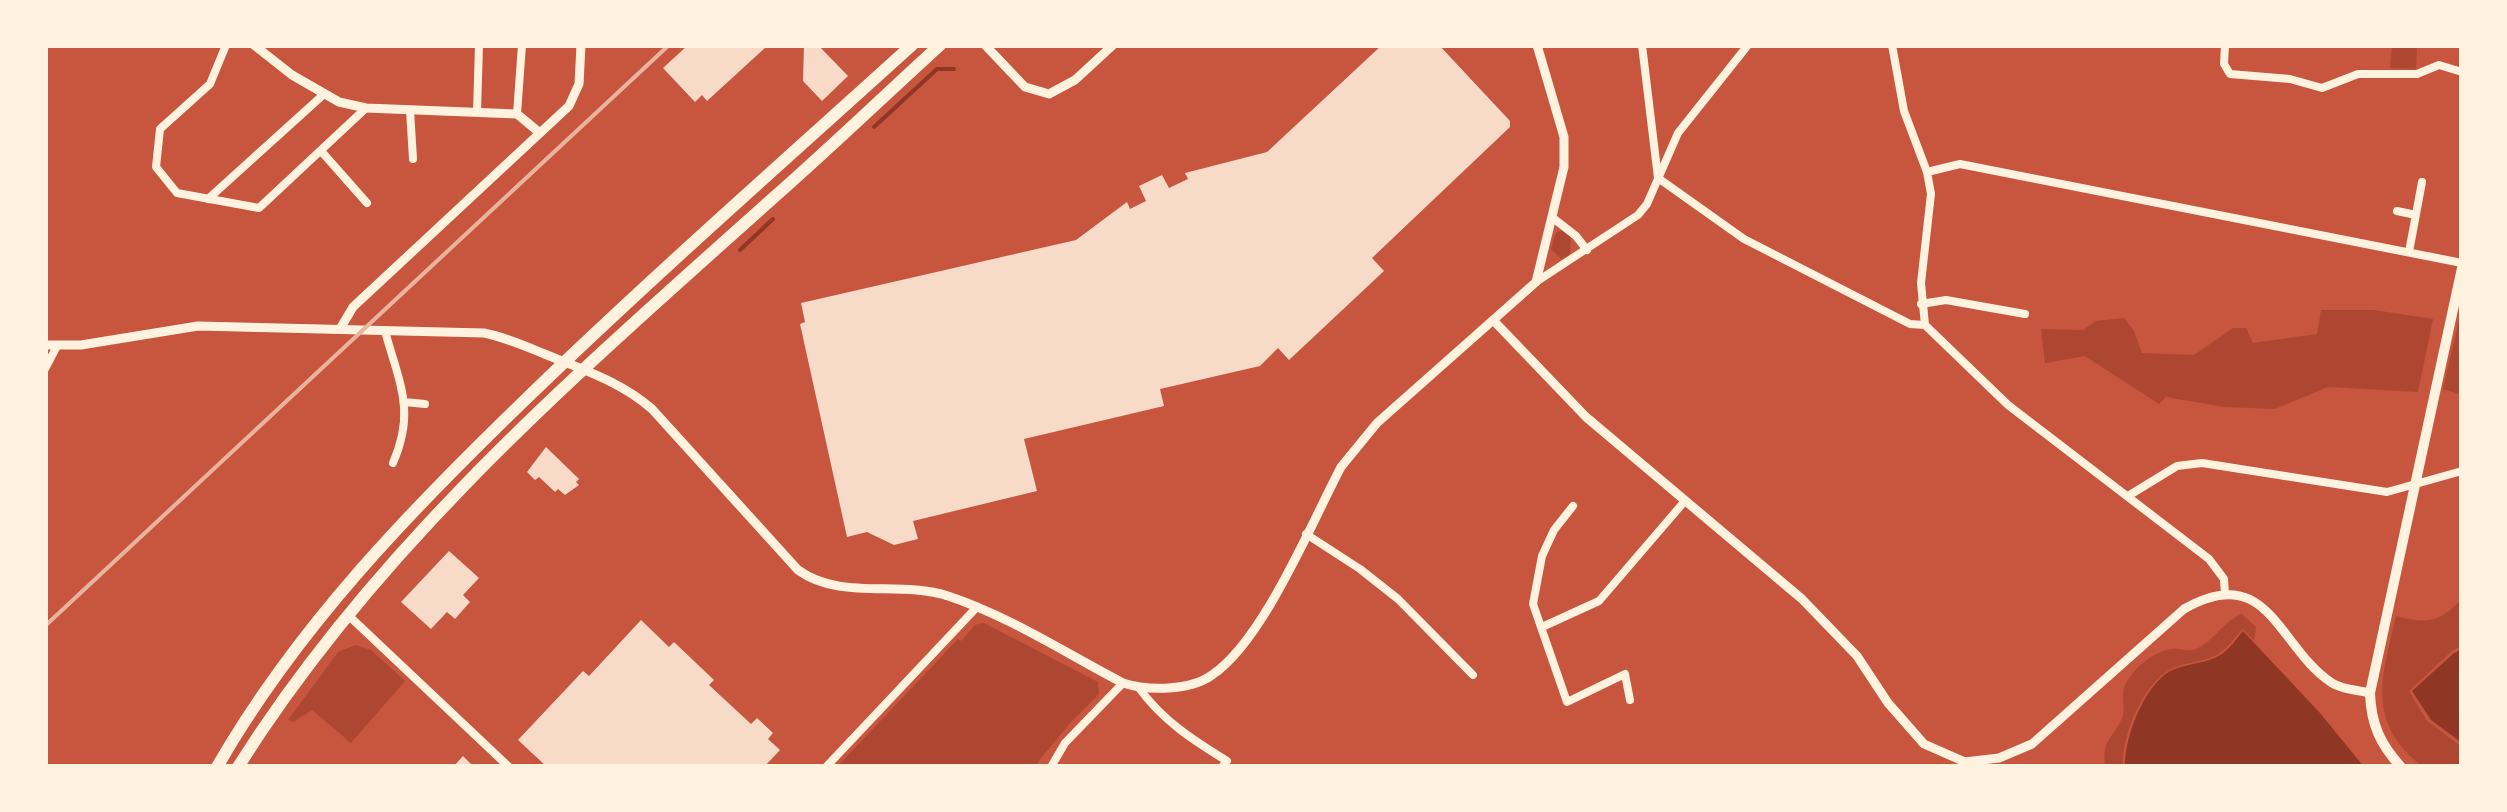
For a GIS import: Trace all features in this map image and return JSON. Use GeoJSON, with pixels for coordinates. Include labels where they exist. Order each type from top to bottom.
{"type":"FeatureCollection","features":[{"type":"Feature","properties":{"kind":"highway"},"geometry":{"type":"LineString","coordinates":[[217,767],[272,680],[358,570],[456,467],[564,362],[912,45]]}},
{"type":"Feature","properties":{"kind":"highway"},"geometry":{"type":"LineString","coordinates":[[238,767],[289,690],[418,532],[583,369],[940,45]]}},
{"type":"Feature","properties":{"kind":"main road"},"geometry":{"type":"LineString","coordinates":[[2401,767],[2376,732],[2370,693],[2462,266]]}},
{"type":"Feature","properties":{"kind":"street"},"geometry":{"type":"LineString","coordinates":[[226,45],[210,84],[160,129],[156,167],[177,194],[259,208],[366,108]]}},
{"type":"Feature","properties":{"kind":"street"},"geometry":{"type":"LineString","coordinates":[[254,45],[323,95],[366,108],[518,114],[540,133]]}},
{"type":"Feature","properties":{"kind":"street"},"geometry":{"type":"LineString","coordinates":[[477,112],[479,45]]}},
{"type":"Feature","properties":{"kind":"street"},"geometry":{"type":"LineString","coordinates":[[518,114],[522,45]]}},
{"type":"Feature","properties":{"kind":"street"},"geometry":{"type":"LineString","coordinates":[[340,330],[353,307],[570,106],[576,94],[581,45]]}},
{"type":"Feature","properties":{"kind":"street"},"geometry":{"type":"LineString","coordinates":[[985,45],[1026,87],[1049,94],[1076,80],[1113,45]]}},
{"type":"Feature","properties":{"kind":"street"},"geometry":{"type":"LineString","coordinates":[[1536,282],[1564,167],[1564,138],[1537,45]]}},
{"type":"Feature","properties":{"kind":"street"},"geometry":{"type":"LineString","coordinates":[[1642,45],[1658,178],[1744,239],[1910,324],[1925,325]]}},
{"type":"Feature","properties":{"kind":"street"},"geometry":{"type":"LineString","coordinates":[[45,346],[81,345],[198,326],[484,333],[521,342],[624,386],[652,409],[787,558],[810,578],[836,587],[936,593],[976,608],[1123,683],[1139,688],[1188,685],[1223,668],[1254,631],[1355,447],[1536,282],[1638,215],[1648,204],[1678,133],[1748,45]]}},
{"type":"Feature","properties":{"kind":"street"},"geometry":{"type":"LineString","coordinates":[[1892,45],[1904,110],[1928,172],[1930,208],[1921,283],[1925,325],[2008,405],[2209,559],[2224,579],[2225,594]]}},
{"type":"Feature","properties":{"kind":"street"},"geometry":{"type":"LineString","coordinates":[[2225,45],[2224,64],[2230,74],[2290,79],[2322,88],[2358,74],[2416,74],[2440,66],[2462,72]]}},
{"type":"Feature","properties":{"kind":"street"},"geometry":{"type":"LineString","coordinates":[[208,199],[323,95]]}},
{"type":"Feature","properties":{"kind":"street"},"geometry":{"type":"LineString","coordinates":[[410,110],[412,159]]}},
{"type":"Feature","properties":{"kind":"street"},"geometry":{"type":"LineString","coordinates":[[321,150],[366,204]]}},
{"type":"Feature","properties":{"kind":"street"},"geometry":{"type":"LineString","coordinates":[[1928,172],[1960,164],[2462,266]]}},
{"type":"Feature","properties":{"kind":"street"},"geometry":{"type":"LineString","coordinates":[[2408,252],[2422,182]]}},
{"type":"Feature","properties":{"kind":"street"},"geometry":{"type":"LineString","coordinates":[[2397,212],[2416,215]]}},
{"type":"Feature","properties":{"kind":"street"},"geometry":{"type":"LineString","coordinates":[[1553,218],[1587,250]]}},
{"type":"Feature","properties":{"kind":"street"},"geometry":{"type":"LineString","coordinates":[[1922,304],[1946,300],[2025,314]]}},
{"type":"Feature","properties":{"kind":"street"},"geometry":{"type":"LineString","coordinates":[[1494,320],[1586,417],[1802,599],[1857,656],[1888,703],[1924,744],[1965,762],[1999,758],[2032,744],[2184,609],[2204,598],[2225,594],[2255,602],[2333,684],[2370,693]]}},
{"type":"Feature","properties":{"kind":"street"},"geometry":{"type":"LineString","coordinates":[[385,331],[404,402],[406,425],[394,463]]}},
{"type":"Feature","properties":{"kind":"street"},"geometry":{"type":"LineString","coordinates":[[45,369],[57,346]]}},
{"type":"Feature","properties":{"kind":"street"},"geometry":{"type":"LineString","coordinates":[[404,402],[425,404]]}},
{"type":"Feature","properties":{"kind":"street"},"geometry":{"type":"LineString","coordinates":[[2128,496],[2178,466],[2202,462],[2387,492],[2462,471]]}},
{"type":"Feature","properties":{"kind":"street"},"geometry":{"type":"LineString","coordinates":[[1542,628],[1599,601],[1684,502]]}},
{"type":"Feature","properties":{"kind":"street"},"geometry":{"type":"LineString","coordinates":[[1573,506],[1554,530],[1542,556],[1533,604],[1567,702],[1625,674],[1630,700]]}},
{"type":"Feature","properties":{"kind":"street"},"geometry":{"type":"LineString","coordinates":[[1306,534],[1398,598],[1473,675]]}},
{"type":"Feature","properties":{"kind":"street"},"geometry":{"type":"LineString","coordinates":[[826,767],[976,608]]}},
{"type":"Feature","properties":{"kind":"street"},"geometry":{"type":"LineString","coordinates":[[348,615],[509,767]]}},
{"type":"Feature","properties":{"kind":"street"},"geometry":{"type":"LineString","coordinates":[[1051,767],[1065,743],[1123,683]]}},
{"type":"Feature","properties":{"kind":"street"},"geometry":{"type":"LineString","coordinates":[[1139,688],[1156,711],[1227,761],[1222,767]]}},
{"type":"Feature","properties":{"kind":"shaded area"},"geometry":{"type":"Polygon","coordinates":[[[2392,45],[2417,45],[2416,69],[2390,68],[2392,45]]]}},
{"type":"Feature","properties":{"kind":"shaded area"},"geometry":{"type":"Polygon","coordinates":[[[1563,230],[1571,236],[1570,254],[1561,259],[1551,249],[1556,233],[1563,230]]]}},
{"type":"Feature","properties":{"kind":"shaded area"},"geometry":{"type":"Polygon","coordinates":[[[2321,310],[2374,310],[2433,319],[2418,392],[2328,387],[2275,409],[2224,407],[2166,397],[2159,404],[2085,356],[2045,363],[2041,329],[2083,330],[2096,321],[2124,318],[2142,353],[2194,355],[2233,328],[2246,328],[2253,343],[2317,334],[2321,310]]]}},
{"type":"Feature","properties":{"kind":"shaded area"},"geometry":{"type":"Polygon","coordinates":[[[2462,316],[2462,395],[2443,389],[2462,316]]]}},
{"type":"Feature","properties":{"kind":"shaded area"},"geometry":{"type":"Polygon","coordinates":[[[2462,599],[2462,646],[2409,691],[2427,721],[2462,747],[2462,767],[2423,767],[2392,733],[2385,716],[2383,679],[2396,616],[2432,619],[2462,599]]]}},
{"type":"Feature","properties":{"kind":"shaded area"},"geometry":{"type":"Polygon","coordinates":[[[2242,614],[2256,627],[2254,641],[2243,629],[2215,656],[2175,667],[2159,678],[2135,713],[2123,767],[2105,767],[2106,745],[2123,714],[2124,688],[2137,669],[2163,651],[2200,647],[2242,614]]]}},
{"type":"Feature","properties":{"kind":"shaded area"},"geometry":{"type":"Polygon","coordinates":[[[984,623],[1098,682],[1099,694],[1037,763],[1043,767],[837,767],[958,639],[961,641],[975,625],[984,623]]]}},
{"type":"Feature","properties":{"kind":"shaded area"},"geometry":{"type":"Polygon","coordinates":[[[2243,631],[2320,713],[2364,767],[2125,767],[2132,728],[2152,688],[2170,671],[2222,654],[2243,631]]]}},
{"type":"Feature","properties":{"kind":"shaded area"},"geometry":{"type":"Polygon","coordinates":[[[356,645],[371,650],[405,681],[351,743],[312,710],[293,722],[288,720],[338,652],[356,645]]]}},
{"type":"Feature","properties":{"kind":"shaded area"},"geometry":{"type":"Polygon","coordinates":[[[2462,649],[2462,743],[2431,720],[2412,691],[2462,649]]]}},
{"type":"Feature","properties":{"kind":"building"},"geometry":{"type":"Polygon","coordinates":[[[688,45],[766,47],[707,101],[702,95],[695,102],[663,68],[688,45]]]}},
{"type":"Feature","properties":{"kind":"building"},"geometry":{"type":"Polygon","coordinates":[[[804,45],[818,45],[848,76],[822,101],[803,81],[804,45]]]}},
{"type":"Feature","properties":{"kind":"building"},"geometry":{"type":"Polygon","coordinates":[[[1382,45],[1439,45],[1510,121],[1510,127],[1372,258],[1384,271],[1289,360],[1278,348],[1260,366],[1160,389],[1164,406],[1024,439],[1037,491],[913,521],[918,539],[894,545],[867,532],[847,537],[800,324],[805,322],[801,303],[1076,240],[1127,202],[1130,209],[1146,201],[1139,186],[1162,175],[1169,188],[1188,179],[1185,173],[1267,152],[1382,45]]]}},
{"type":"Feature","properties":{"kind":"building"},"geometry":{"type":"Polygon","coordinates":[[[546,447],[579,479],[579,485],[565,495],[527,472],[546,447]]]}},
{"type":"Feature","properties":{"kind":"building"},"geometry":{"type":"Polygon","coordinates":[[[449,551],[479,578],[463,595],[470,602],[455,619],[447,612],[431,629],[401,602],[449,551]]]}},
{"type":"Feature","properties":{"kind":"building"},"geometry":{"type":"Polygon","coordinates":[[[641,620],[669,647],[674,642],[714,680],[709,685],[751,724],[757,718],[773,733],[768,739],[780,750],[764,767],[547,767],[518,740],[583,671],[589,676],[641,620]]]}},
{"type":"Feature","properties":{"kind":"building"},"geometry":{"type":"Polygon","coordinates":[[[463,756],[474,767],[453,767],[463,756]]]}},
{"type":"Feature","properties":{"kind":"waterway"},"geometry":{"type":"LineString","coordinates":[[874,127],[937,69],[954,69]]}},
{"type":"Feature","properties":{"kind":"waterway"},"geometry":{"type":"LineString","coordinates":[[740,250],[773,219]]}},
{"type":"Feature","properties":{"kind":"railway"},"geometry":{"type":"LineString","coordinates":[[45,626],[669,45]]}}]}
